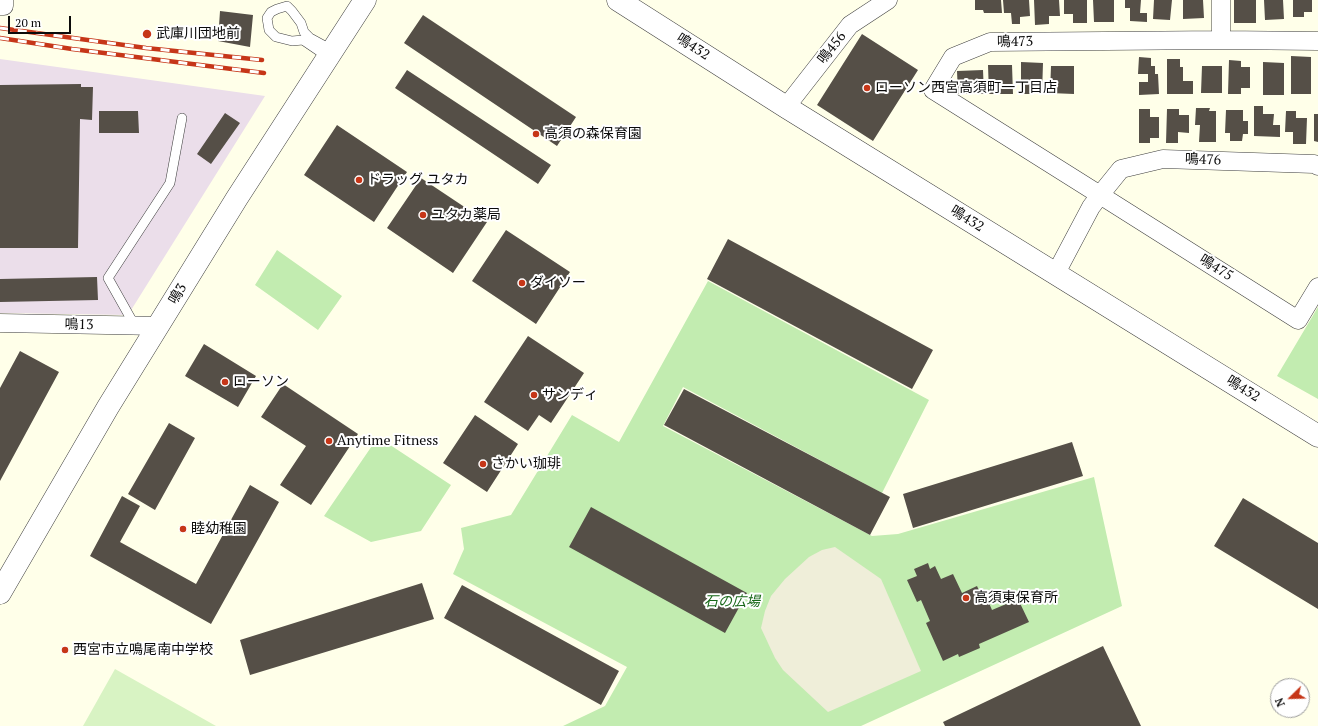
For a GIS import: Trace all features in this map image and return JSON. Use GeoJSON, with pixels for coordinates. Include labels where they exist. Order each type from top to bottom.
{"type":"FeatureCollection","features":[{"type":"Feature","properties":{"kind":"street"},"geometry":{"type":"LineString","coordinates":[[0,6],[4,6],[4,0]]}},
{"type":"Feature","properties":{"kind":"street","name":"鳴3"},"geometry":{"type":"LineString","coordinates":[[0,593],[104,414],[158,326],[237,198],[365,0]]}},
{"type":"Feature","properties":{"kind":"street","name":"鳴432"},"geometry":{"type":"LineString","coordinates":[[618,0],[786,107],[1318,436]]}},
{"type":"Feature","properties":{"kind":"street","name":"鳴456"},"geometry":{"type":"LineString","coordinates":[[786,107],[850,25],[888,0]]}},
{"type":"Feature","properties":{"kind":"street"},"geometry":{"type":"LineString","coordinates":[[1221,0],[1221,40],[1318,41]]}},
{"type":"Feature","properties":{"kind":"street","name":"鳴473"},"geometry":{"type":"LineString","coordinates":[[1100,195],[932,90],[954,58],[990,42],[1221,40]]}},
{"type":"Feature","properties":{"kind":"street","name":"鳴476"},"geometry":{"type":"LineString","coordinates":[[1100,195],[1121,169],[1163,159],[1314,164],[1318,166]]}},
{"type":"Feature","properties":{"kind":"street"},"geometry":{"type":"LineString","coordinates":[[1056,273],[1091,207],[1100,195]]}},
{"type":"Feature","properties":{"kind":"street","name":"鳴475"},"geometry":{"type":"LineString","coordinates":[[1100,195],[1298,320],[1318,287]]}},
{"type":"Feature","properties":{"kind":"street","name":"鳴13"},"geometry":{"type":"LineString","coordinates":[[0,323],[158,326]]}},
{"type":"Feature","properties":{"kind":"lane"},"geometry":{"type":"LineString","coordinates":[[287,6],[301,23],[304,32],[330,54],[303,40],[292,41],[276,37],[269,30],[267,18],[271,12],[287,6]]}},
{"type":"Feature","properties":{"kind":"lane"},"geometry":{"type":"LineString","coordinates":[[135,326],[108,278],[170,183],[182,118]]}},
{"type":"Feature","properties":{"kind":"shaded area"},"geometry":{"type":"Polygon","coordinates":[[[0,59],[265,96],[128,315],[0,313],[0,59]]]}},
{"type":"Feature","properties":{"kind":"shaded area"},"geometry":{"type":"Polygon","coordinates":[[[835,547],[881,579],[921,671],[828,712],[783,670],[775,658],[761,628],[765,611],[771,596],[785,579],[809,557],[822,550],[835,547]]]}},
{"type":"Feature","properties":{"kind":"green space"},"geometry":{"type":"Polygon","coordinates":[[[277,250],[342,296],[318,330],[255,285],[277,250]]]}},
{"type":"Feature","properties":{"kind":"green space","name":"石の広場"},"geometry":{"type":"Polygon","coordinates":[[[708,281],[929,400],[882,493],[683,387],[663,426],[872,536],[898,534],[1094,477],[1122,606],[861,726],[563,726],[605,706],[627,667],[453,574],[464,549],[461,528],[511,515],[572,415],[619,442],[708,281]]]}},
{"type":"Feature","properties":{"kind":"green space"},"geometry":{"type":"Polygon","coordinates":[[[1318,307],[1318,399],[1277,376],[1318,307]]]}},
{"type":"Feature","properties":{"kind":"green space"},"geometry":{"type":"Polygon","coordinates":[[[378,437],[451,485],[421,531],[371,542],[324,516],[378,437]]]}},
{"type":"Feature","properties":{"kind":"green space"},"geometry":{"type":"Polygon","coordinates":[[[115,669],[216,726],[83,726],[115,669]]]}},
{"type":"Feature","properties":{"kind":"building"},"geometry":{"type":"Polygon","coordinates":[[[975,0],[1001,0],[1002,13],[984,13],[983,10],[975,10],[975,0]]]}},
{"type":"Feature","properties":{"kind":"building"},"geometry":{"type":"Polygon","coordinates":[[[1003,0],[1029,0],[1030,16],[1020,17],[1020,24],[1012,24],[1011,13],[1004,13],[1003,0]]]}},
{"type":"Feature","properties":{"kind":"building"},"geometry":{"type":"Polygon","coordinates":[[[1034,0],[1059,0],[1060,16],[1049,16],[1049,24],[1035,25],[1034,0]]]}},
{"type":"Feature","properties":{"kind":"building"},"geometry":{"type":"Polygon","coordinates":[[[1064,0],[1087,0],[1087,23],[1073,23],[1073,14],[1064,14],[1064,0]]]}},
{"type":"Feature","properties":{"kind":"building"},"geometry":{"type":"Polygon","coordinates":[[[1093,0],[1114,0],[1114,22],[1094,22],[1093,0]]]}},
{"type":"Feature","properties":{"kind":"building"},"geometry":{"type":"Polygon","coordinates":[[[1125,0],[1141,0],[1140,13],[1147,13],[1147,22],[1130,21],[1130,8],[1125,8],[1125,0]]]}},
{"type":"Feature","properties":{"kind":"building"},"geometry":{"type":"Polygon","coordinates":[[[1154,0],[1172,0],[1170,20],[1153,19],[1154,0]]]}},
{"type":"Feature","properties":{"kind":"building"},"geometry":{"type":"Polygon","coordinates":[[[1183,0],[1203,0],[1204,18],[1183,19],[1183,0]]]}},
{"type":"Feature","properties":{"kind":"building"},"geometry":{"type":"Polygon","coordinates":[[[1234,0],[1256,0],[1256,23],[1234,23],[1234,0]]]}},
{"type":"Feature","properties":{"kind":"building"},"geometry":{"type":"Polygon","coordinates":[[[1264,0],[1283,0],[1284,19],[1265,20],[1264,0]]]}},
{"type":"Feature","properties":{"kind":"building"},"geometry":{"type":"Polygon","coordinates":[[[1293,0],[1312,0],[1312,12],[1304,12],[1304,17],[1293,17],[1293,0]]]}},
{"type":"Feature","properties":{"kind":"building"},"geometry":{"type":"Polygon","coordinates":[[[220,11],[253,15],[250,47],[218,41],[220,11]]]}},
{"type":"Feature","properties":{"kind":"building"},"geometry":{"type":"Polygon","coordinates":[[[423,15],[576,117],[557,146],[404,43],[423,15]]]}},
{"type":"Feature","properties":{"kind":"building","name":"ローソン西宮高須町一丁目店"},"geometry":{"type":"Polygon","coordinates":[[[862,34],[918,70],[873,141],[817,105],[862,34]]]}},
{"type":"Feature","properties":{"kind":"building"},"geometry":{"type":"Polygon","coordinates":[[[1291,56],[1311,57],[1311,94],[1291,94],[1291,56]]]}},
{"type":"Feature","properties":{"kind":"building"},"geometry":{"type":"Polygon","coordinates":[[[1139,57],[1151,58],[1151,66],[1155,66],[1155,74],[1158,74],[1159,94],[1139,95],[1139,82],[1148,82],[1148,74],[1138,74],[1139,57]]]}},
{"type":"Feature","properties":{"kind":"building"},"geometry":{"type":"Polygon","coordinates":[[[1167,59],[1180,59],[1180,67],[1183,67],[1183,81],[1193,81],[1193,94],[1167,94],[1167,59]]]}},
{"type":"Feature","properties":{"kind":"building"},"geometry":{"type":"Polygon","coordinates":[[[1229,60],[1241,61],[1241,67],[1250,67],[1250,88],[1241,88],[1241,94],[1228,94],[1229,60]]]}},
{"type":"Feature","properties":{"kind":"building"},"geometry":{"type":"Polygon","coordinates":[[[1021,62],[1043,63],[1042,94],[1021,94],[1021,62]]]}},
{"type":"Feature","properties":{"kind":"building"},"geometry":{"type":"Polygon","coordinates":[[[1263,62],[1284,63],[1284,95],[1263,95],[1263,62]]]}},
{"type":"Feature","properties":{"kind":"building"},"geometry":{"type":"Polygon","coordinates":[[[988,65],[1012,65],[1013,94],[989,94],[988,65]]]}},
{"type":"Feature","properties":{"kind":"building"},"geometry":{"type":"Polygon","coordinates":[[[1051,66],[1074,66],[1074,94],[1050,93],[1051,66]]]}},
{"type":"Feature","properties":{"kind":"building"},"geometry":{"type":"Polygon","coordinates":[[[1202,66],[1222,66],[1222,93],[1201,93],[1202,66]]]}},
{"type":"Feature","properties":{"kind":"building"},"geometry":{"type":"Polygon","coordinates":[[[407,70],[551,165],[538,184],[395,88],[407,70]]]}},
{"type":"Feature","properties":{"kind":"building"},"geometry":{"type":"Polygon","coordinates":[[[983,70],[984,94],[958,94],[957,71],[983,70]]]}},
{"type":"Feature","properties":{"kind":"building"},"geometry":{"type":"Polygon","coordinates":[[[81,84],[81,87],[93,87],[92,120],[80,119],[78,248],[0,248],[0,85],[81,84]]]}},
{"type":"Feature","properties":{"kind":"building"},"geometry":{"type":"Polygon","coordinates":[[[1254,106],[1263,106],[1263,114],[1274,114],[1273,125],[1280,125],[1280,137],[1254,136],[1254,106]]]}},
{"type":"Feature","properties":{"kind":"building"},"geometry":{"type":"Polygon","coordinates":[[[1196,108],[1210,108],[1209,111],[1216,111],[1216,142],[1199,142],[1200,125],[1195,125],[1196,108]]]}},
{"type":"Feature","properties":{"kind":"building"},"geometry":{"type":"Polygon","coordinates":[[[1139,109],[1150,109],[1150,117],[1159,117],[1159,138],[1150,138],[1150,143],[1139,143],[1139,109]]]}},
{"type":"Feature","properties":{"kind":"building"},"geometry":{"type":"Polygon","coordinates":[[[1167,109],[1179,109],[1179,115],[1189,115],[1189,133],[1178,132],[1178,143],[1166,143],[1167,109]]]}},
{"type":"Feature","properties":{"kind":"building"},"geometry":{"type":"Polygon","coordinates":[[[1226,110],[1243,110],[1243,121],[1248,121],[1248,134],[1243,134],[1242,141],[1230,141],[1230,133],[1225,133],[1226,110]]]}},
{"type":"Feature","properties":{"kind":"building"},"geometry":{"type":"Polygon","coordinates":[[[99,111],[138,111],[139,133],[99,133],[99,111]]]}},
{"type":"Feature","properties":{"kind":"building"},"geometry":{"type":"Polygon","coordinates":[[[1286,111],[1296,111],[1296,118],[1307,118],[1306,144],[1293,144],[1293,132],[1285,132],[1286,111]]]}},
{"type":"Feature","properties":{"kind":"building"},"geometry":{"type":"Polygon","coordinates":[[[225,113],[240,123],[211,164],[197,154],[225,113]]]}},
{"type":"Feature","properties":{"kind":"building"},"geometry":{"type":"Polygon","coordinates":[[[1314,114],[1318,114],[1318,142],[1314,141],[1314,114]]]}},
{"type":"Feature","properties":{"kind":"building"},"geometry":{"type":"Polygon","coordinates":[[[337,125],[407,172],[374,222],[304,175],[337,125]]]}},
{"type":"Feature","properties":{"kind":"building"},"geometry":{"type":"Polygon","coordinates":[[[421,178],[487,222],[453,273],[387,228],[421,178]]]}},
{"type":"Feature","properties":{"kind":"building"},"geometry":{"type":"Polygon","coordinates":[[[506,230],[570,272],[536,324],[472,281],[506,230]]]}},
{"type":"Feature","properties":{"kind":"building"},"geometry":{"type":"Polygon","coordinates":[[[728,239],[933,350],[912,389],[707,279],[728,239]]]}},
{"type":"Feature","properties":{"kind":"building"},"geometry":{"type":"Polygon","coordinates":[[[97,277],[98,300],[0,302],[0,279],[97,277]]]}},
{"type":"Feature","properties":{"kind":"building"},"geometry":{"type":"Polygon","coordinates":[[[528,336],[584,373],[551,423],[539,415],[528,431],[484,402],[528,336]]]}},
{"type":"Feature","properties":{"kind":"building"},"geometry":{"type":"Polygon","coordinates":[[[204,344],[256,376],[238,407],[185,376],[204,344]]]}},
{"type":"Feature","properties":{"kind":"building"},"geometry":{"type":"Polygon","coordinates":[[[20,351],[59,372],[0,481],[0,388],[20,351]]]}},
{"type":"Feature","properties":{"kind":"building"},"geometry":{"type":"Polygon","coordinates":[[[283,384],[358,434],[311,505],[280,485],[306,446],[261,417],[283,384]]]}},
{"type":"Feature","properties":{"kind":"building"},"geometry":{"type":"Polygon","coordinates":[[[684,389],[890,497],[870,535],[664,425],[684,389]]]}},
{"type":"Feature","properties":{"kind":"building"},"geometry":{"type":"Polygon","coordinates":[[[475,415],[518,444],[487,492],[443,463],[475,415]]]}},
{"type":"Feature","properties":{"kind":"building"},"geometry":{"type":"Polygon","coordinates":[[[169,423],[195,438],[155,510],[128,494],[169,423]]]}},
{"type":"Feature","properties":{"kind":"building"},"geometry":{"type":"Polygon","coordinates":[[[1072,442],[1083,476],[913,528],[903,494],[1072,442]]]}},
{"type":"Feature","properties":{"kind":"building"},"geometry":{"type":"Polygon","coordinates":[[[250,485],[279,502],[211,624],[90,556],[122,496],[140,506],[120,542],[196,584],[250,485]]]}},
{"type":"Feature","properties":{"kind":"building"},"geometry":{"type":"Polygon","coordinates":[[[1243,498],[1318,543],[1318,609],[1214,546],[1243,498]]]}},
{"type":"Feature","properties":{"kind":"building"},"geometry":{"type":"Polygon","coordinates":[[[591,507],[747,593],[725,633],[569,547],[591,507]]]}},
{"type":"Feature","properties":{"kind":"building"},"geometry":{"type":"Polygon","coordinates":[[[928,563],[930,569],[935,566],[941,579],[953,574],[962,593],[977,586],[982,597],[986,596],[992,610],[1018,599],[1029,622],[979,644],[980,648],[959,657],[958,654],[943,661],[926,623],[930,621],[921,600],[917,602],[907,580],[917,576],[914,569],[928,563]]]}},
{"type":"Feature","properties":{"kind":"building"},"geometry":{"type":"Polygon","coordinates":[[[422,583],[434,619],[250,675],[240,640],[422,583]]]}},
{"type":"Feature","properties":{"kind":"building"},"geometry":{"type":"Polygon","coordinates":[[[462,585],[619,671],[601,705],[444,618],[462,585]]]}},
{"type":"Feature","properties":{"kind":"building"},"geometry":{"type":"Polygon","coordinates":[[[1103,646],[1141,726],[945,726],[943,722],[1103,646]]]}},
{"type":"Feature","properties":{"kind":"railway"},"geometry":{"type":"LineString","coordinates":[[0,28],[146,48],[262,60]]}},
{"type":"Feature","properties":{"kind":"railway"},"geometry":{"type":"LineString","coordinates":[[0,38],[72,49],[264,73]]}},
{"type":"Feature","properties":{"kind":"place","name":"武庫川団地前"},"geometry":{"type":"Point","coordinates":[147,34]}},
{"type":"Feature","properties":{"kind":"place","name":"ローソン西宮高須町一丁目店"},"geometry":{"type":"Point","coordinates":[867,88]}},
{"type":"Feature","properties":{"kind":"place","name":"高須の森保育園"},"geometry":{"type":"Point","coordinates":[536,134]}},
{"type":"Feature","properties":{"kind":"place","name":"ドラッグ ユタカ"},"geometry":{"type":"Point","coordinates":[359,180]}},
{"type":"Feature","properties":{"kind":"place","name":"ユタカ薬局"},"geometry":{"type":"Point","coordinates":[423,215]}},
{"type":"Feature","properties":{"kind":"place","name":"ダイソー"},"geometry":{"type":"Point","coordinates":[522,283]}},
{"type":"Feature","properties":{"kind":"place","name":"ローソン"},"geometry":{"type":"Point","coordinates":[225,382]}},
{"type":"Feature","properties":{"kind":"place","name":"サンディ"},"geometry":{"type":"Point","coordinates":[534,395]}},
{"type":"Feature","properties":{"kind":"place","name":"Anytime Fitness"},"geometry":{"type":"Point","coordinates":[329,441]}},
{"type":"Feature","properties":{"kind":"place","name":"さかい珈琲"},"geometry":{"type":"Point","coordinates":[483,464]}},
{"type":"Feature","properties":{"kind":"place","name":"睦幼稚園"},"geometry":{"type":"Point","coordinates":[183,529]}},
{"type":"Feature","properties":{"kind":"place","name":"高須東保育所"},"geometry":{"type":"Point","coordinates":[966,598]}},
{"type":"Feature","properties":{"kind":"place","name":"西宮市立鳴尾南中学校"},"geometry":{"type":"Point","coordinates":[65,650]}}]}
